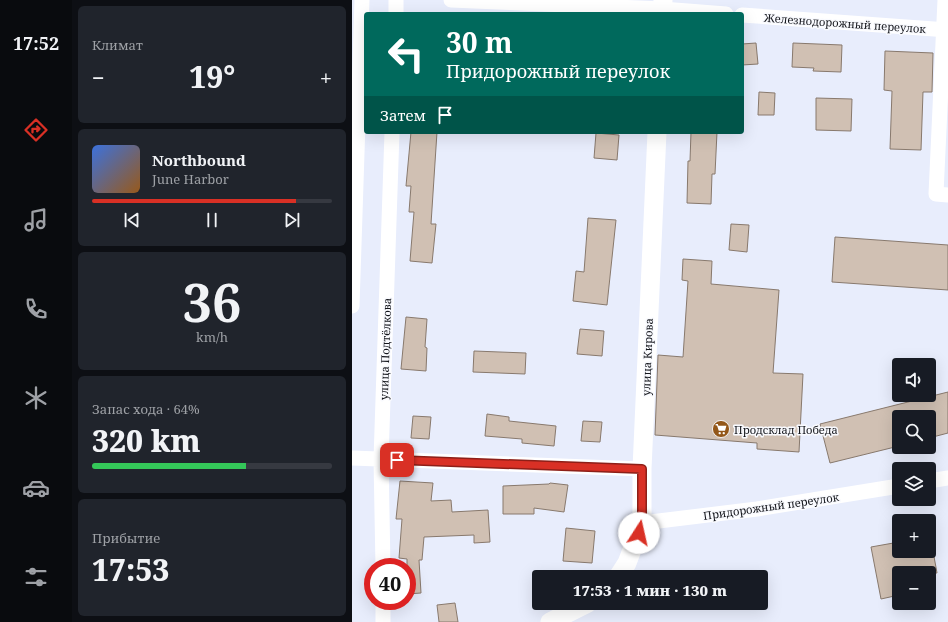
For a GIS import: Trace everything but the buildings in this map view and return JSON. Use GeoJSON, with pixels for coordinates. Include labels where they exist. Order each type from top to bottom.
{"type":"FeatureCollection","features":[{"type":"Feature","properties":{"kind":"street"},"geometry":{"type":"LineString","coordinates":[[352,306],[362,0]]}},
{"type":"Feature","properties":{"kind":"street"},"geometry":{"type":"LineString","coordinates":[[396,0],[396,12]]}},
{"type":"Feature","properties":{"kind":"street"},"geometry":{"type":"LineString","coordinates":[[451,0],[662,8],[705,12]]}},
{"type":"Feature","properties":{"kind":"street"},"geometry":{"type":"LineString","coordinates":[[945,0],[946,30],[936,194],[948,195]]}},
{"type":"Feature","properties":{"kind":"street","name":"Железнодорожный переулок"},"geometry":{"type":"LineString","coordinates":[[744,15],[946,30]]}},
{"type":"Feature","properties":{"kind":"street","name":"улица Подтёлкова"},"geometry":{"type":"LineString","coordinates":[[383,558],[381,459],[392,134]]}},
{"type":"Feature","properties":{"kind":"street","name":"улица Кирова"},"geometry":{"type":"LineString","coordinates":[[622,570],[627,563],[642,523],[642,469],[657,134]]}},
{"type":"Feature","properties":{"kind":"street"},"geometry":{"type":"LineString","coordinates":[[352,458],[642,469]]}},
{"type":"Feature","properties":{"kind":"street"},"geometry":{"type":"LineString","coordinates":[[936,480],[948,478]]}},
{"type":"Feature","properties":{"kind":"street","name":"Придорожный переулок"},"geometry":{"type":"LineString","coordinates":[[642,523],[757,509],[892,487]]}},
{"type":"Feature","properties":{"kind":"street"},"geometry":{"type":"LineString","coordinates":[[383,610],[383,622]]}},
{"type":"Feature","properties":{"kind":"street"},"geometry":{"type":"LineString","coordinates":[[550,622],[574,610]]}},
{"type":"Feature","properties":{"kind":"place","name":"Продсклад Победа"},"geometry":{"type":"Point","coordinates":[721,429]}},
{"type":"Feature","properties":{"kind":"route"},"geometry":{"type":"LineString","coordinates":[[397,460],[642,469],[642,523],[639,533]]}}]}
